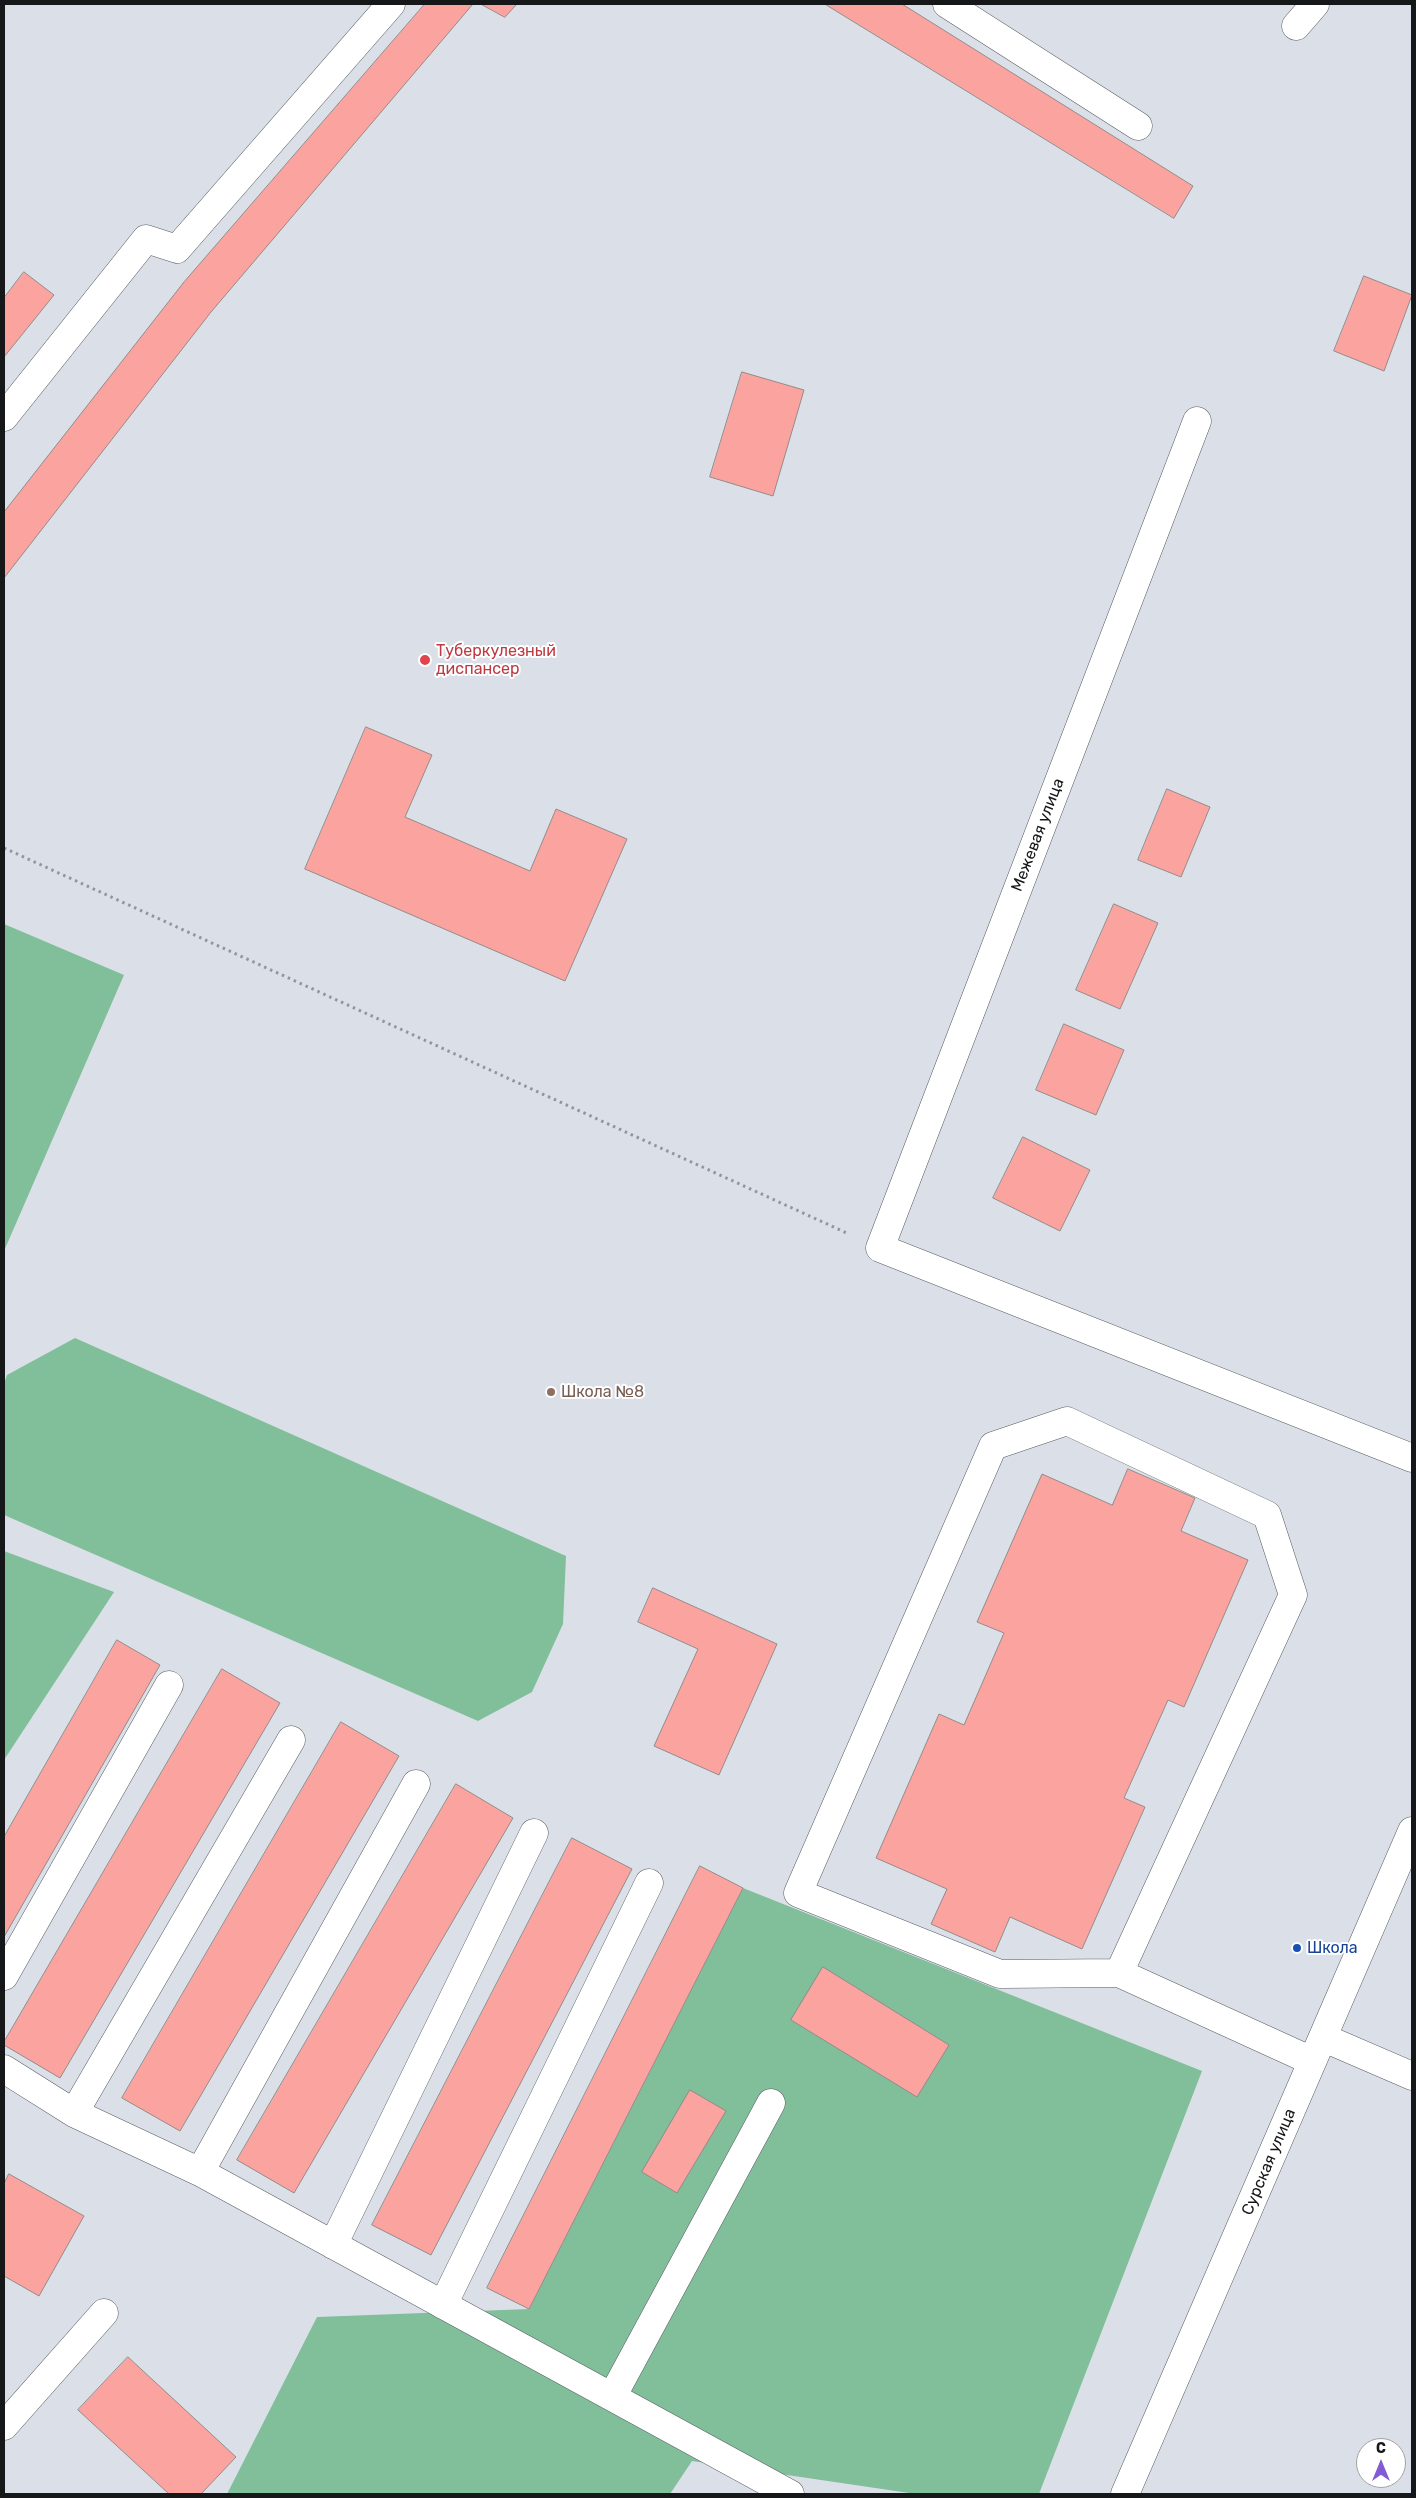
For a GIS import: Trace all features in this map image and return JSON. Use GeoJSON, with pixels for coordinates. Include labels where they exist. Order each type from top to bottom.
{"type":"FeatureCollection","features":[{"type":"Feature","properties":{"kind":"street"},"geometry":{"type":"LineString","coordinates":[[4,416],[146,239],[177,249],[391,4]]}},
{"type":"Feature","properties":{"kind":"street"},"geometry":{"type":"LineString","coordinates":[[947,4],[1138,126]]}},
{"type":"Feature","properties":{"kind":"street"},"geometry":{"type":"LineString","coordinates":[[1296,26],[1315,4]]}},
{"type":"Feature","properties":{"kind":"street","name":"Межевая улица"},"geometry":{"type":"LineString","coordinates":[[880,1248],[1197,421]]}},
{"type":"Feature","properties":{"kind":"street"},"geometry":{"type":"LineString","coordinates":[[880,1248],[1412,1458]]}},
{"type":"Feature","properties":{"kind":"street"},"geometry":{"type":"LineString","coordinates":[[1119,1973],[1293,1595],[1267,1515],[1067,1421],[993,1446],[798,1893],[1000,1974],[1119,1973],[1318,2049],[1412,2076]]}},
{"type":"Feature","properties":{"kind":"street"},"geometry":{"type":"LineString","coordinates":[[4,1976],[169,1685]]}},
{"type":"Feature","properties":{"kind":"street"},"geometry":{"type":"LineString","coordinates":[[74,2113],[291,1740]]}},
{"type":"Feature","properties":{"kind":"street"},"geometry":{"type":"LineString","coordinates":[[200,2172],[416,1784]]}},
{"type":"Feature","properties":{"kind":"street","name":"Сурская улица"},"geometry":{"type":"LineString","coordinates":[[1125,2494],[1412,1831]]}},
{"type":"Feature","properties":{"kind":"street"},"geometry":{"type":"LineString","coordinates":[[333,2245],[534,1833]]}},
{"type":"Feature","properties":{"kind":"street"},"geometry":{"type":"LineString","coordinates":[[443,2305],[649,1883]]}},
{"type":"Feature","properties":{"kind":"street"},"geometry":{"type":"LineString","coordinates":[[4,2069],[74,2113],[200,2172],[790,2494]]}},
{"type":"Feature","properties":{"kind":"street"},"geometry":{"type":"LineString","coordinates":[[612,2397],[771,2103]]}},
{"type":"Feature","properties":{"kind":"street"},"geometry":{"type":"LineString","coordinates":[[4,2426],[104,2313]]}},
{"type":"Feature","properties":{"kind":"path"},"geometry":{"type":"LineString","coordinates":[[4,848],[880,1248]]}},
{"type":"Feature","properties":{"kind":"green space"},"geometry":{"type":"Polygon","coordinates":[[[4,924],[124,975],[4,1251],[4,924]]]}},
{"type":"Feature","properties":{"kind":"green space"},"geometry":{"type":"Polygon","coordinates":[[[75,1338],[566,1556],[563,1624],[532,1692],[478,1721],[4,1515],[4,1384],[7,1375],[75,1338]]]}},
{"type":"Feature","properties":{"kind":"green space"},"geometry":{"type":"Polygon","coordinates":[[[4,1551],[114,1592],[4,1760],[4,1551]]]}},
{"type":"Feature","properties":{"kind":"green space"},"geometry":{"type":"Polygon","coordinates":[[[743,1888],[1202,2071],[1039,2494],[916,2494],[692,2461],[670,2494],[227,2494],[317,2317],[529,2309],[743,1888]]]}},
{"type":"Feature","properties":{"kind":"building"},"geometry":{"type":"Polygon","coordinates":[[[425,4],[473,4],[211,312],[4,578],[4,512],[184,282],[425,4]]]}},
{"type":"Feature","properties":{"kind":"building"},"geometry":{"type":"Polygon","coordinates":[[[481,4],[517,4],[505,17],[481,4]]]}},
{"type":"Feature","properties":{"kind":"building"},"geometry":{"type":"Polygon","coordinates":[[[825,4],[902,4],[1193,186],[1174,218],[825,4]]]}},
{"type":"Feature","properties":{"kind":"building"},"geometry":{"type":"Polygon","coordinates":[[[24,272],[54,295],[4,357],[4,298],[24,272]]]}},
{"type":"Feature","properties":{"kind":"building"},"geometry":{"type":"Polygon","coordinates":[[[1364,276],[1412,295],[1384,371],[1334,351],[1364,276]]]}},
{"type":"Feature","properties":{"kind":"building"},"geometry":{"type":"Polygon","coordinates":[[[742,372],[804,390],[773,496],[710,477],[742,372]]]}},
{"type":"Feature","properties":{"kind":"building"},"geometry":{"type":"Polygon","coordinates":[[[366,727],[432,755],[405,817],[530,871],[556,809],[627,839],[565,981],[305,869],[366,727]]]}},
{"type":"Feature","properties":{"kind":"building"},"geometry":{"type":"Polygon","coordinates":[[[1167,789],[1210,807],[1181,877],[1138,860],[1167,789]]]}},
{"type":"Feature","properties":{"kind":"building"},"geometry":{"type":"Polygon","coordinates":[[[1114,904],[1158,923],[1120,1009],[1076,990],[1114,904]]]}},
{"type":"Feature","properties":{"kind":"building"},"geometry":{"type":"Polygon","coordinates":[[[1064,1024],[1124,1050],[1096,1115],[1036,1090],[1064,1024]]]}},
{"type":"Feature","properties":{"kind":"building"},"geometry":{"type":"Polygon","coordinates":[[[1023,1137],[1090,1170],[1060,1231],[993,1198],[1023,1137]]]}},
{"type":"Feature","properties":{"kind":"building"},"geometry":{"type":"Polygon","coordinates":[[[1128,1469],[1195,1498],[1181,1531],[1248,1560],[1184,1707],[1168,1700],[1124,1798],[1145,1807],[1082,1949],[1010,1917],[995,1952],[931,1924],[947,1889],[876,1858],[939,1714],[964,1725],[1004,1633],[977,1622],[1042,1474],[1112,1505],[1128,1469]]]}},
{"type":"Feature","properties":{"kind":"building"},"geometry":{"type":"Polygon","coordinates":[[[653,1588],[777,1644],[719,1775],[654,1746],[698,1649],[638,1622],[653,1588]]]}},
{"type":"Feature","properties":{"kind":"building"},"geometry":{"type":"Polygon","coordinates":[[[117,1640],[160,1665],[4,1937],[4,1837],[117,1640]]]}},
{"type":"Feature","properties":{"kind":"building"},"geometry":{"type":"Polygon","coordinates":[[[222,1669],[280,1703],[60,2078],[4,2045],[4,2042],[222,1669]]]}},
{"type":"Feature","properties":{"kind":"building"},"geometry":{"type":"Polygon","coordinates":[[[341,1722],[399,1756],[180,2131],[122,2098],[341,1722]]]}},
{"type":"Feature","properties":{"kind":"building"},"geometry":{"type":"Polygon","coordinates":[[[456,1784],[513,1818],[294,2193],[237,2160],[456,1784]]]}},
{"type":"Feature","properties":{"kind":"building"},"geometry":{"type":"Polygon","coordinates":[[[572,1838],[632,1869],[431,2255],[372,2225],[572,1838]]]}},
{"type":"Feature","properties":{"kind":"building"},"geometry":{"type":"Polygon","coordinates":[[[700,1866],[743,1888],[529,2309],[487,2288],[700,1866]]]}},
{"type":"Feature","properties":{"kind":"building"},"geometry":{"type":"Polygon","coordinates":[[[823,1967],[949,2045],[917,2097],[791,2020],[823,1967]]]}},
{"type":"Feature","properties":{"kind":"building"},"geometry":{"type":"Polygon","coordinates":[[[690,2090],[726,2111],[677,2193],[642,2172],[690,2090]]]}},
{"type":"Feature","properties":{"kind":"building"},"geometry":{"type":"Polygon","coordinates":[[[9,2174],[84,2216],[39,2296],[4,2276],[4,2184],[9,2174]]]}},
{"type":"Feature","properties":{"kind":"building"},"geometry":{"type":"Polygon","coordinates":[[[128,2357],[236,2457],[201,2494],[169,2494],[78,2410],[128,2357]]]}},
{"type":"Feature","properties":{"kind":"place","name":"Туберкулезный диспансер"},"geometry":{"type":"Point","coordinates":[425,660]}},
{"type":"Feature","properties":{"kind":"place","name":"Школа №8"},"geometry":{"type":"Point","coordinates":[551,1392]}},
{"type":"Feature","properties":{"kind":"place","name":"Школа"},"geometry":{"type":"Point","coordinates":[1297,1948]}}]}
